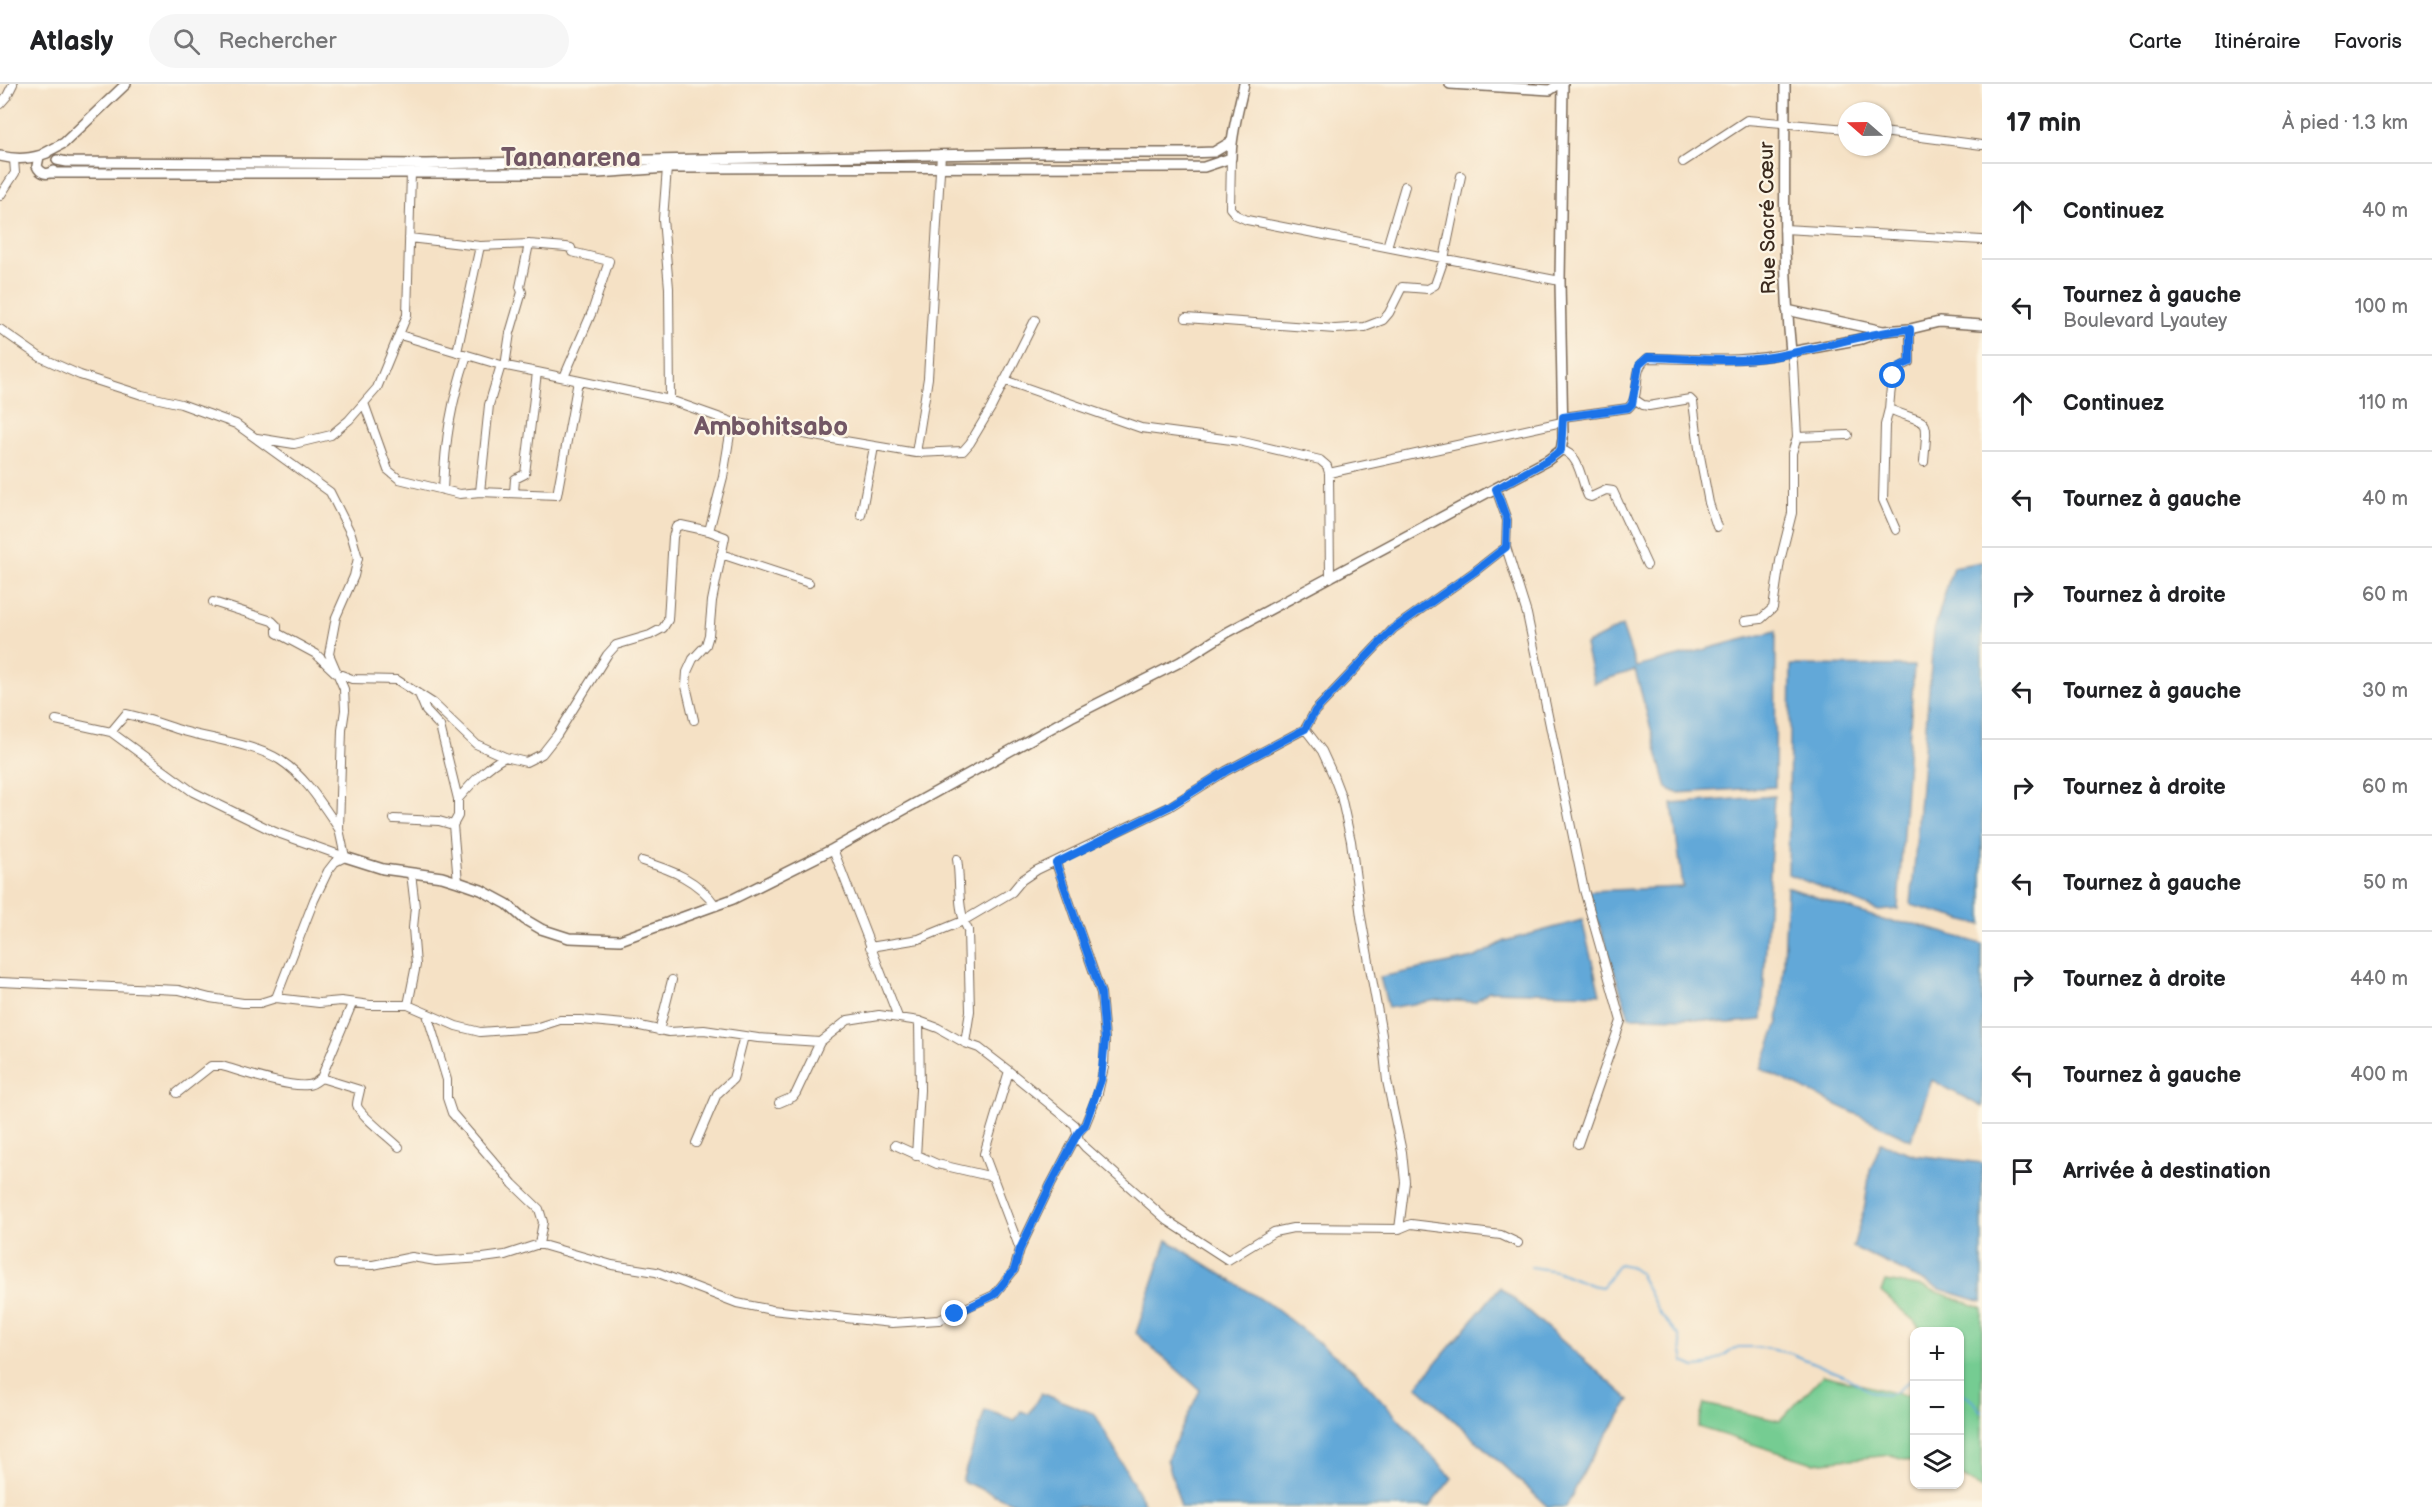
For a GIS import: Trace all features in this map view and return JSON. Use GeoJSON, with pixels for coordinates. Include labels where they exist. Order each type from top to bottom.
{"type":"FeatureCollection","features":[{"type":"Feature","properties":{"kind":"street"},"geometry":{"type":"LineString","coordinates":[[0,104],[13,84]]}},
{"type":"Feature","properties":{"kind":"street"},"geometry":{"type":"LineString","coordinates":[[46,173],[37,165],[41,156],[64,143],[126,84]]}},
{"type":"Feature","properties":{"kind":"street"},"geometry":{"type":"LineString","coordinates":[[1244,84],[1236,128],[1231,142],[1230,208],[1236,215],[1247,220],[1560,281]]}},
{"type":"Feature","properties":{"kind":"street"},"geometry":{"type":"LineString","coordinates":[[56,720],[111,732],[193,792],[274,832],[383,869],[442,877],[481,890],[507,904],[524,919],[541,929],[568,938],[620,940],[716,906],[832,849],[1071,717],[1180,662],[1228,632],[1496,489],[1548,460],[1561,450],[1563,420],[1560,281],[1561,84],[1550,90],[1450,84]]}},
{"type":"Feature","properties":{"kind":"street","name":"Rue Sacré Cœur"},"geometry":{"type":"LineString","coordinates":[[1785,84],[1784,229],[1791,352]]}},
{"type":"Feature","properties":{"kind":"street"},"geometry":{"type":"LineString","coordinates":[[1683,162],[1747,120],[1838,128]]}},
{"type":"Feature","properties":{"kind":"street"},"geometry":{"type":"LineString","coordinates":[[1892,133],[1982,145]]}},
{"type":"Feature","properties":{"kind":"street"},"geometry":{"type":"LineString","coordinates":[[0,156],[16,159],[46,173],[224,168],[526,168],[598,173],[673,165],[766,163],[941,154],[1214,152],[1231,142]]}},
{"type":"Feature","properties":{"kind":"street"},"geometry":{"type":"LineString","coordinates":[[46,173],[57,168],[56,159],[64,143]]}},
{"type":"Feature","properties":{"kind":"street"},"geometry":{"type":"LineString","coordinates":[[16,159],[50,153],[56,159],[68,162],[224,168]]}},
{"type":"Feature","properties":{"kind":"street"},"geometry":{"type":"LineString","coordinates":[[1036,153],[1036,168]]}},
{"type":"Feature","properties":{"kind":"street"},"geometry":{"type":"LineString","coordinates":[[916,453],[928,378],[941,154]]}},
{"type":"Feature","properties":{"kind":"street"},"geometry":{"type":"LineString","coordinates":[[766,163],[1036,168],[1204,167],[1231,158]]}},
{"type":"Feature","properties":{"kind":"street"},"geometry":{"type":"LineString","coordinates":[[0,196],[15,173],[16,159]]}},
{"type":"Feature","properties":{"kind":"street"},"geometry":{"type":"LineString","coordinates":[[670,400],[669,288],[663,219],[673,165]]}},
{"type":"Feature","properties":{"kind":"street"},"geometry":{"type":"LineString","coordinates":[[276,168],[411,173],[427,168]]}},
{"type":"Feature","properties":{"kind":"street"},"geometry":{"type":"LineString","coordinates":[[255,438],[294,444],[331,435],[349,420],[377,388],[407,315],[411,173]]}},
{"type":"Feature","properties":{"kind":"street"},"geometry":{"type":"LineString","coordinates":[[1186,318],[1335,329],[1376,325],[1389,313],[1402,287],[1432,288],[1436,285],[1444,259],[1461,176]]}},
{"type":"Feature","properties":{"kind":"street"},"geometry":{"type":"LineString","coordinates":[[1387,248],[1405,186]]}},
{"type":"Feature","properties":{"kind":"street"},"geometry":{"type":"LineString","coordinates":[[1784,229],[1982,240]]}},
{"type":"Feature","properties":{"kind":"street"},"geometry":{"type":"LineString","coordinates":[[409,238],[480,246],[529,244],[571,248],[572,252],[609,261],[592,312],[564,377]]}},
{"type":"Feature","properties":{"kind":"street"},"geometry":{"type":"LineString","coordinates":[[480,492],[489,405],[503,366],[522,291],[520,287],[529,244]]}},
{"type":"Feature","properties":{"kind":"street"},"geometry":{"type":"LineString","coordinates":[[457,352],[480,246]]}},
{"type":"Feature","properties":{"kind":"street"},"geometry":{"type":"LineString","coordinates":[[1787,310],[1883,331]]}},
{"type":"Feature","properties":{"kind":"street"},"geometry":{"type":"LineString","coordinates":[[400,335],[503,366],[670,400],[732,422],[916,453],[963,451],[970,443],[1035,320]]}},
{"type":"Feature","properties":{"kind":"street"},"geometry":{"type":"LineString","coordinates":[[1329,473],[1563,420],[1628,408],[1634,399],[1639,365],[1648,357],[1772,357],[1861,339],[1883,331],[1910,329],[1940,322],[1982,325]]}},
{"type":"Feature","properties":{"kind":"street"},"geometry":{"type":"LineString","coordinates":[[0,329],[40,357],[80,375],[236,424],[330,492],[351,534],[358,558],[354,576],[331,637],[329,654],[344,689],[339,829],[345,857]]}},
{"type":"Feature","properties":{"kind":"street"},"geometry":{"type":"LineString","coordinates":[[1896,530],[1882,500],[1885,425],[1893,376],[1900,366],[1910,362],[1910,329]]}},
{"type":"Feature","properties":{"kind":"street"},"geometry":{"type":"LineString","coordinates":[[1745,621],[1761,619],[1773,608],[1780,561],[1792,513],[1792,453],[1797,437],[1791,352]]}},
{"type":"Feature","properties":{"kind":"street"},"geometry":{"type":"LineString","coordinates":[[443,490],[445,449],[451,405],[467,355]]}},
{"type":"Feature","properties":{"kind":"street"},"geometry":{"type":"LineString","coordinates":[[514,493],[515,479],[525,474],[537,372]]}},
{"type":"Feature","properties":{"kind":"street"},"geometry":{"type":"LineString","coordinates":[[1004,380],[1078,404],[1141,428],[1239,441],[1320,460],[1327,466],[1329,473],[1330,578]]}},
{"type":"Feature","properties":{"kind":"street"},"geometry":{"type":"LineString","coordinates":[[364,403],[388,470],[399,479],[460,494],[480,492],[557,495],[578,381]]}},
{"type":"Feature","properties":{"kind":"street"},"geometry":{"type":"LineString","coordinates":[[1634,399],[1649,406],[1690,399],[1694,402],[1700,456],[1716,527]]}},
{"type":"Feature","properties":{"kind":"street"},"geometry":{"type":"LineString","coordinates":[[1889,409],[1923,421],[1927,426],[1924,462]]}},
{"type":"Feature","properties":{"kind":"street"},"geometry":{"type":"LineString","coordinates":[[709,531],[723,477],[732,422]]}},
{"type":"Feature","properties":{"kind":"street"},"geometry":{"type":"LineString","coordinates":[[1797,437],[1848,435]]}},
{"type":"Feature","properties":{"kind":"street"},"geometry":{"type":"LineString","coordinates":[[861,515],[874,447]]}},
{"type":"Feature","properties":{"kind":"street"},"geometry":{"type":"LineString","coordinates":[[1561,450],[1570,453],[1575,460],[1588,496],[1591,497],[1606,490],[1613,491],[1647,565]]}},
{"type":"Feature","properties":{"kind":"street"},"geometry":{"type":"LineString","coordinates":[[1496,489],[1507,520],[1506,547],[1527,614],[1584,890],[1621,1021],[1578,1144]]}},
{"type":"Feature","properties":{"kind":"street"},"geometry":{"type":"LineString","coordinates":[[213,602],[272,621],[277,626],[277,633],[316,654],[336,673],[352,679],[397,680],[433,703],[476,744],[505,757],[526,762],[542,754],[557,735],[607,655],[616,645],[633,642],[663,628],[668,620],[672,537],[676,528],[681,525],[709,531],[725,537],[712,600],[709,635],[706,645],[693,659],[687,672],[688,694],[694,720]]}},
{"type":"Feature","properties":{"kind":"street"},"geometry":{"type":"LineString","coordinates":[[870,947],[919,939],[963,921],[1012,892],[1022,880],[1037,870],[1056,863],[1168,807],[1226,771],[1305,729],[1315,711],[1386,636],[1506,547]]}},
{"type":"Feature","properties":{"kind":"street"},"geometry":{"type":"LineString","coordinates":[[721,554],[809,583]]}},
{"type":"Feature","properties":{"kind":"street"},"geometry":{"type":"LineString","coordinates":[[419,694],[426,711],[440,726],[458,799],[458,816],[453,825],[458,882]]}},
{"type":"Feature","properties":{"kind":"street"},"geometry":{"type":"LineString","coordinates":[[111,732],[126,714],[266,752],[290,767],[318,797],[339,829]]}},
{"type":"Feature","properties":{"kind":"street"},"geometry":{"type":"LineString","coordinates":[[1305,729],[1322,752],[1333,775],[1341,796],[1351,841],[1387,1080],[1402,1152],[1405,1182],[1399,1229]]}},
{"type":"Feature","properties":{"kind":"street"},"geometry":{"type":"LineString","coordinates":[[458,799],[472,782],[495,762],[505,757]]}},
{"type":"Feature","properties":{"kind":"street"},"geometry":{"type":"LineString","coordinates":[[394,819],[439,821],[453,825]]}},
{"type":"Feature","properties":{"kind":"street"},"geometry":{"type":"LineString","coordinates":[[832,849],[898,1017]]}},
{"type":"Feature","properties":{"kind":"street"},"geometry":{"type":"LineString","coordinates":[[276,998],[318,891],[335,862],[345,857]]}},
{"type":"Feature","properties":{"kind":"street"},"geometry":{"type":"LineString","coordinates":[[957,859],[963,921],[968,930],[970,1011],[965,1043]]}},
{"type":"Feature","properties":{"kind":"street"},"geometry":{"type":"LineString","coordinates":[[642,861],[667,869],[695,883],[706,892],[716,906]]}},
{"type":"Feature","properties":{"kind":"street"},"geometry":{"type":"LineString","coordinates":[[338,1264],[373,1265],[412,1257],[436,1261],[483,1258],[505,1255],[539,1244],[612,1264],[656,1272],[737,1303],[772,1310],[892,1323],[939,1320],[994,1295],[1014,1270],[1020,1249],[1078,1133],[1085,1125],[1101,1080],[1105,1052],[1101,993],[1056,863]]}},
{"type":"Feature","properties":{"kind":"street"},"geometry":{"type":"LineString","coordinates":[[408,1005],[416,965],[413,928],[415,907],[411,873]]}},
{"type":"Feature","properties":{"kind":"street"},"geometry":{"type":"LineString","coordinates":[[659,1031],[672,980]]}},
{"type":"Feature","properties":{"kind":"street"},"geometry":{"type":"LineString","coordinates":[[0,982],[179,990],[243,1003],[260,1003],[276,998],[319,1003],[341,1001],[352,1004],[408,1005],[456,1026],[480,1032],[535,1028],[560,1020],[624,1024],[669,1032],[704,1030],[744,1036],[819,1042]]}},
{"type":"Feature","properties":{"kind":"street"},"geometry":{"type":"LineString","coordinates":[[177,1093],[211,1066],[222,1066],[294,1084],[308,1085],[321,1078],[352,1004]]}},
{"type":"Feature","properties":{"kind":"street"},"geometry":{"type":"LineString","coordinates":[[427,1014],[447,1080],[447,1098],[452,1113],[513,1184],[539,1209],[543,1222],[539,1244]]}},
{"type":"Feature","properties":{"kind":"street"},"geometry":{"type":"LineString","coordinates":[[779,1103],[796,1093],[819,1042],[848,1020],[879,1015],[898,1017],[919,1021],[979,1048],[1075,1125],[1079,1140],[1085,1147],[1168,1221],[1228,1260],[1277,1230],[1399,1229],[1411,1224],[1501,1235],[1518,1243]]}},
{"type":"Feature","properties":{"kind":"street"},"geometry":{"type":"LineString","coordinates":[[916,1156],[920,1087],[919,1021]]}},
{"type":"Feature","properties":{"kind":"street"},"geometry":{"type":"LineString","coordinates":[[696,1143],[717,1094],[733,1079],[744,1036]]}},
{"type":"Feature","properties":{"kind":"street"},"geometry":{"type":"LineString","coordinates":[[1009,1071],[984,1154],[1020,1249]]}},
{"type":"Feature","properties":{"kind":"street"},"geometry":{"type":"LineString","coordinates":[[321,1078],[360,1090],[357,1107],[362,1115],[399,1147]]}},
{"type":"Feature","properties":{"kind":"street"},"geometry":{"type":"LineString","coordinates":[[895,1145],[937,1164],[993,1177]]}},
{"type":"Feature","properties":{"kind":"green space"},"geometry":{"type":"Polygon","coordinates":[[[1885,1281],[1924,1287],[1982,1308],[1982,1489],[1964,1478],[1964,1327],[1919,1327],[1881,1292],[1885,1281]]]}},
{"type":"Feature","properties":{"kind":"green space"},"geometry":{"type":"Polygon","coordinates":[[[1823,1375],[1906,1396],[1910,1394],[1910,1461],[1891,1455],[1813,1463],[1698,1427],[1704,1404],[1780,1421],[1823,1375]]]}},
{"type":"Feature","properties":{"kind":"water"},"geometry":{"type":"Polygon","coordinates":[[[1982,562],[1982,925],[1911,905],[1934,630],[1953,567],[1982,562]]]}},
{"type":"Feature","properties":{"kind":"water"},"geometry":{"type":"Polygon","coordinates":[[[1622,626],[1636,667],[1776,631],[1775,787],[1677,793],[1667,788],[1635,670],[1594,683],[1585,645],[1622,626]]]}},
{"type":"Feature","properties":{"kind":"water"},"geometry":{"type":"Polygon","coordinates":[[[1791,665],[1914,666],[1898,909],[1879,911],[1788,874],[1791,665]]]}},
{"type":"Feature","properties":{"kind":"water"},"geometry":{"type":"Polygon","coordinates":[[[1774,796],[1762,1020],[1728,1023],[1691,1018],[1629,1017],[1588,891],[1683,887],[1672,804],[1774,796]]]}},
{"type":"Feature","properties":{"kind":"water"},"geometry":{"type":"Polygon","coordinates":[[[1787,887],[1886,921],[1915,924],[1982,944],[1982,1107],[1932,1080],[1911,1140],[1761,1069],[1778,1022],[1784,963],[1787,887]]]}},
{"type":"Feature","properties":{"kind":"water"},"geometry":{"type":"Polygon","coordinates":[[[1582,920],[1600,994],[1489,991],[1475,1002],[1438,1000],[1388,1008],[1380,977],[1474,958],[1505,941],[1582,920]]]}},
{"type":"Feature","properties":{"kind":"water"},"geometry":{"type":"Polygon","coordinates":[[[1881,1143],[1915,1155],[1982,1163],[1982,1302],[1940,1289],[1853,1247],[1865,1205],[1870,1170],[1881,1143]]]}},
{"type":"Feature","properties":{"kind":"water"},"geometry":{"type":"Polygon","coordinates":[[[1167,1240],[1272,1306],[1356,1372],[1452,1478],[1429,1507],[1181,1507],[1167,1459],[1200,1390],[1136,1333],[1167,1240]]]}},
{"type":"Feature","properties":{"kind":"water"},"geometry":{"type":"Polygon","coordinates":[[[1500,1287],[1630,1400],[1589,1462],[1566,1507],[1548,1507],[1417,1386],[1500,1287]]]}},
{"type":"Feature","properties":{"kind":"water"},"geometry":{"type":"Polygon","coordinates":[[[1041,1393],[1095,1414],[1145,1505],[1143,1507],[1023,1507],[962,1481],[985,1410],[1015,1420],[1021,1411],[1029,1414],[1041,1393]]]}},
{"type":"Feature","properties":{"kind":"waterway"},"geometry":{"type":"LineString","coordinates":[[1531,1267],[1556,1271],[1602,1287],[1619,1264],[1629,1266],[1639,1273],[1660,1314],[1679,1336],[1684,1362],[1695,1367],[1706,1366],[1738,1347],[1757,1347],[1790,1353],[1845,1376],[1869,1391],[1887,1395],[1896,1392],[1910,1380]]}},
{"type":"Feature","properties":{"kind":"waterway"},"geometry":{"type":"LineString","coordinates":[[1964,1394],[1982,1412]]}},
{"type":"Feature","properties":{"kind":"district","name":"Tananarena"},"geometry":{"type":"Point","coordinates":[571,158]}},
{"type":"Feature","properties":{"kind":"district","name":"Ambohitsabo"},"geometry":{"type":"Point","coordinates":[771,427]}},
{"type":"Feature","properties":{"kind":"route"},"geometry":{"type":"LineString","coordinates":[[955,1314],[994,1295],[1014,1270],[1020,1249],[1051,1184],[1078,1133],[1085,1125],[1098,1093],[1104,1067],[1105,1039],[1101,993],[1056,863],[1168,807],[1233,767],[1305,729],[1315,711],[1378,642],[1506,547],[1507,520],[1496,489],[1548,460],[1561,450],[1563,417],[1628,408],[1634,399],[1639,365],[1648,357],[1772,357],[1861,339],[1883,331],[1910,329],[1910,362],[1900,366],[1893,376]]}}]}
